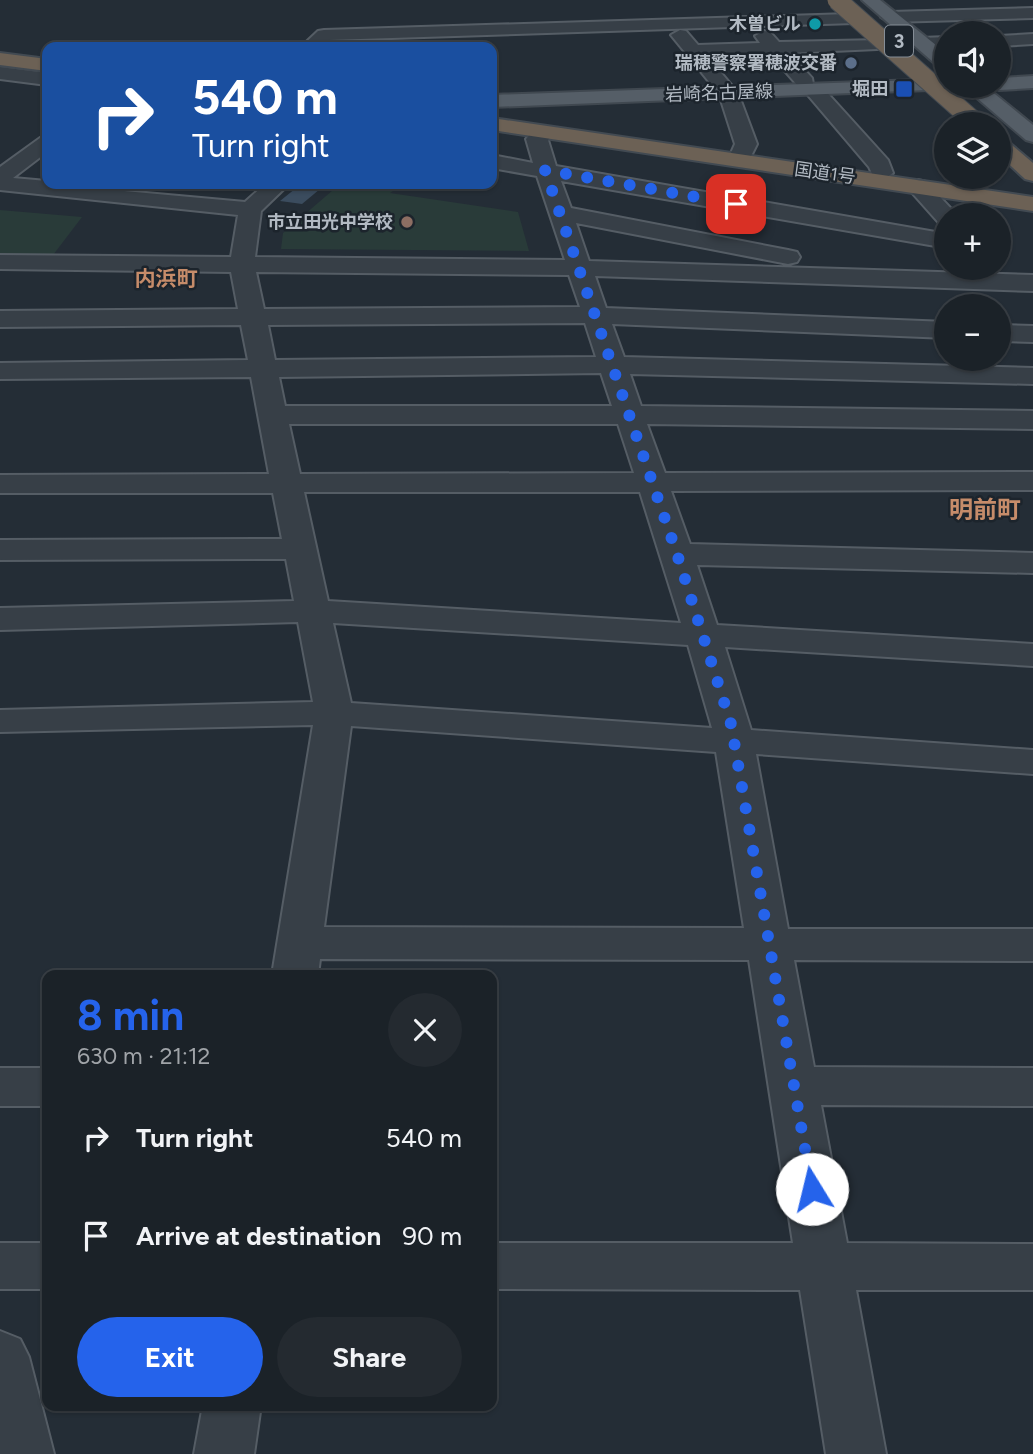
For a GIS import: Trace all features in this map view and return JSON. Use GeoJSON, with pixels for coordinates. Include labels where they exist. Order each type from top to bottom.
{"type":"FeatureCollection","features":[{"type":"Feature","properties":{"kind":"highway","name":"3"},"geometry":{"type":"LineString","coordinates":[[837,0],[963,112]]}},
{"type":"Feature","properties":{"kind":"highway","name":"3"},"geometry":{"type":"LineString","coordinates":[[850,9],[934,72]]}},
{"type":"Feature","properties":{"kind":"highway"},"geometry":{"type":"LineString","coordinates":[[0,60],[42,64]]}},
{"type":"Feature","properties":{"kind":"highway"},"geometry":{"type":"LineString","coordinates":[[0,65],[42,70]]}},
{"type":"Feature","properties":{"kind":"highway","name":"3"},"geometry":{"type":"LineString","coordinates":[[966,98],[981,112]]}},
{"type":"Feature","properties":{"kind":"highway","name":"国道1号"},"geometry":{"type":"LineString","coordinates":[[497,118],[1033,194]]}},
{"type":"Feature","properties":{"kind":"highway","name":"国道1号"},"geometry":{"type":"LineString","coordinates":[[497,125],[1033,204]]}},
{"type":"Feature","properties":{"kind":"highway","name":"3"},"geometry":{"type":"LineString","coordinates":[[1011,138],[1033,157]]}},
{"type":"Feature","properties":{"kind":"highway"},"geometry":{"type":"LineString","coordinates":[[1011,155],[1033,174]]}},
{"type":"Feature","properties":{"kind":"main road"},"geometry":{"type":"LineString","coordinates":[[827,0],[850,9],[877,44],[952,112]]}},
{"type":"Feature","properties":{"kind":"main road"},"geometry":{"type":"LineString","coordinates":[[870,0],[934,54]]}},
{"type":"Feature","properties":{"kind":"main road"},"geometry":{"type":"LineString","coordinates":[[1011,75],[1033,74]]}},
{"type":"Feature","properties":{"kind":"main road","name":"岩崎名古屋線"},"geometry":{"type":"LineString","coordinates":[[497,101],[934,82]]}},
{"type":"Feature","properties":{"kind":"main road"},"geometry":{"type":"LineString","coordinates":[[1011,83],[1033,82]]}},
{"type":"Feature","properties":{"kind":"main road","name":"岩崎名古屋線"},"geometry":{"type":"LineString","coordinates":[[497,91],[724,89]]}},
{"type":"Feature","properties":{"kind":"main road"},"geometry":{"type":"LineString","coordinates":[[987,98],[1033,136]]}},
{"type":"Feature","properties":{"kind":"main road"},"geometry":{"type":"LineString","coordinates":[[1011,164],[1033,183]]}},
{"type":"Feature","properties":{"kind":"street"},"geometry":{"type":"LineString","coordinates":[[989,0],[1033,32]]}},
{"type":"Feature","properties":{"kind":"street"},"geometry":{"type":"LineString","coordinates":[[739,7],[880,165],[882,173]]}},
{"type":"Feature","properties":{"kind":"street"},"geometry":{"type":"LineString","coordinates":[[316,42],[324,35],[498,29],[665,16],[752,21],[850,9]]}},
{"type":"Feature","properties":{"kind":"street"},"geometry":{"type":"LineString","coordinates":[[492,10],[498,29]]}},
{"type":"Feature","properties":{"kind":"street"},"geometry":{"type":"LineString","coordinates":[[890,17],[1033,13]]}},
{"type":"Feature","properties":{"kind":"street"},"geometry":{"type":"LineString","coordinates":[[665,16],[724,89],[747,144],[742,153]]}},
{"type":"Feature","properties":{"kind":"street"},"geometry":{"type":"LineString","coordinates":[[1011,41],[1033,40]]}},
{"type":"Feature","properties":{"kind":"street"},"geometry":{"type":"LineString","coordinates":[[921,43],[934,42]]}},
{"type":"Feature","properties":{"kind":"street"},"geometry":{"type":"LineString","coordinates":[[693,51],[877,44]]}},
{"type":"Feature","properties":{"kind":"street"},"geometry":{"type":"LineString","coordinates":[[0,53],[42,57]]}},
{"type":"Feature","properties":{"kind":"street"},"geometry":{"type":"LineString","coordinates":[[0,74],[42,78]]}},
{"type":"Feature","properties":{"kind":"street"},"geometry":{"type":"LineString","coordinates":[[543,132],[537,139],[545,170],[704,634],[735,741],[856,1454]]}},
{"type":"Feature","properties":{"kind":"street"},"geometry":{"type":"LineString","coordinates":[[13,146],[42,146]]}},
{"type":"Feature","properties":{"kind":"street"},"geometry":{"type":"LineString","coordinates":[[0,177],[42,148]]}},
{"type":"Feature","properties":{"kind":"street"},"geometry":{"type":"LineString","coordinates":[[497,163],[934,240]]}},
{"type":"Feature","properties":{"kind":"street"},"geometry":{"type":"LineString","coordinates":[[0,183],[42,187]]}},
{"type":"Feature","properties":{"kind":"street"},"geometry":{"type":"LineString","coordinates":[[918,187],[934,204]]}},
{"type":"Feature","properties":{"kind":"street"},"geometry":{"type":"LineString","coordinates":[[58,189],[250,209]]}},
{"type":"Feature","properties":{"kind":"street"},"geometry":{"type":"LineString","coordinates":[[272,189],[250,209],[243,265],[334,713],[298,959],[768,942],[1033,945]]}},
{"type":"Feature","properties":{"kind":"street"},"geometry":{"type":"LineString","coordinates":[[560,213],[854,269],[874,279]]}},
{"type":"Feature","properties":{"kind":"street"},"geometry":{"type":"LineString","coordinates":[[0,262],[580,268],[874,279],[1012,279],[1033,309]]}},
{"type":"Feature","properties":{"kind":"street"},"geometry":{"type":"LineString","coordinates":[[0,283],[116,284],[127,263]]}},
{"type":"Feature","properties":{"kind":"street"},"geometry":{"type":"LineString","coordinates":[[0,319],[596,315],[934,329]]}},
{"type":"Feature","properties":{"kind":"street"},"geometry":{"type":"LineString","coordinates":[[1011,333],[1033,334]]}},
{"type":"Feature","properties":{"kind":"street"},"geometry":{"type":"LineString","coordinates":[[0,371],[613,365],[1033,376]]}},
{"type":"Feature","properties":{"kind":"street"},"geometry":{"type":"LineString","coordinates":[[273,415],[630,415],[1033,420]]}},
{"type":"Feature","properties":{"kind":"street"},"geometry":{"type":"LineString","coordinates":[[0,485],[1033,481]]}},
{"type":"Feature","properties":{"kind":"street"},"geometry":{"type":"LineString","coordinates":[[0,550],[300,549]]}},
{"type":"Feature","properties":{"kind":"street"},"geometry":{"type":"LineString","coordinates":[[677,554],[1033,563]]}},
{"type":"Feature","properties":{"kind":"street"},"geometry":{"type":"LineString","coordinates":[[0,619],[313,611],[1033,655]]}},
{"type":"Feature","properties":{"kind":"street"},"geometry":{"type":"LineString","coordinates":[[0,721],[334,713],[1033,762]]}},
{"type":"Feature","properties":{"kind":"street"},"geometry":{"type":"LineString","coordinates":[[795,1086],[1033,1087]]}},
{"type":"Feature","properties":{"kind":"street"},"geometry":{"type":"LineString","coordinates":[[0,1087],[42,1087]]}},
{"type":"Feature","properties":{"kind":"street"},"geometry":{"type":"LineString","coordinates":[[0,1266],[42,1266]]}},
{"type":"Feature","properties":{"kind":"street"},"geometry":{"type":"LineString","coordinates":[[497,1266],[1033,1267]]}},
{"type":"Feature","properties":{"kind":"street"},"geometry":{"type":"LineString","coordinates":[[0,1357],[24,1454]]}},
{"type":"Feature","properties":{"kind":"street"},"geometry":{"type":"LineString","coordinates":[[225,1454],[231,1411]]}},
{"type":"Feature","properties":{"kind":"shaded area"},"geometry":{"type":"Polygon","coordinates":[[[334,189],[396,189],[390,193],[518,212],[529,251],[281,249],[283,233],[334,189]]]}},
{"type":"Feature","properties":{"kind":"shaded area"},"geometry":{"type":"Polygon","coordinates":[[[0,210],[82,217],[50,259],[0,259],[0,210]]]}},
{"type":"Feature","properties":{"kind":"water"},"geometry":{"type":"Polygon","coordinates":[[[295,189],[320,189],[302,204],[280,201],[295,189]]]}},
{"type":"Feature","properties":{"kind":"place","name":"木曽ビル"},"geometry":{"type":"Point","coordinates":[815,24]}},
{"type":"Feature","properties":{"kind":"place","name":"瑞穂警察署穂波交番"},"geometry":{"type":"Point","coordinates":[851,63]}},
{"type":"Feature","properties":{"kind":"place","name":"堀田"},"geometry":{"type":"Point","coordinates":[904,89]}},
{"type":"Feature","properties":{"kind":"place","name":"市立田光中学校"},"geometry":{"type":"Point","coordinates":[407,222]}},
{"type":"Feature","properties":{"kind":"district","name":"内浜町"},"geometry":{"type":"Point","coordinates":[166,279]}},
{"type":"Feature","properties":{"kind":"district","name":"明前町"},"geometry":{"type":"Point","coordinates":[985,510]}},
{"type":"Feature","properties":{"kind":"route"},"geometry":{"type":"LineString","coordinates":[[736,204],[545,170],[704,634],[731,724],[812,1189]]}}]}
